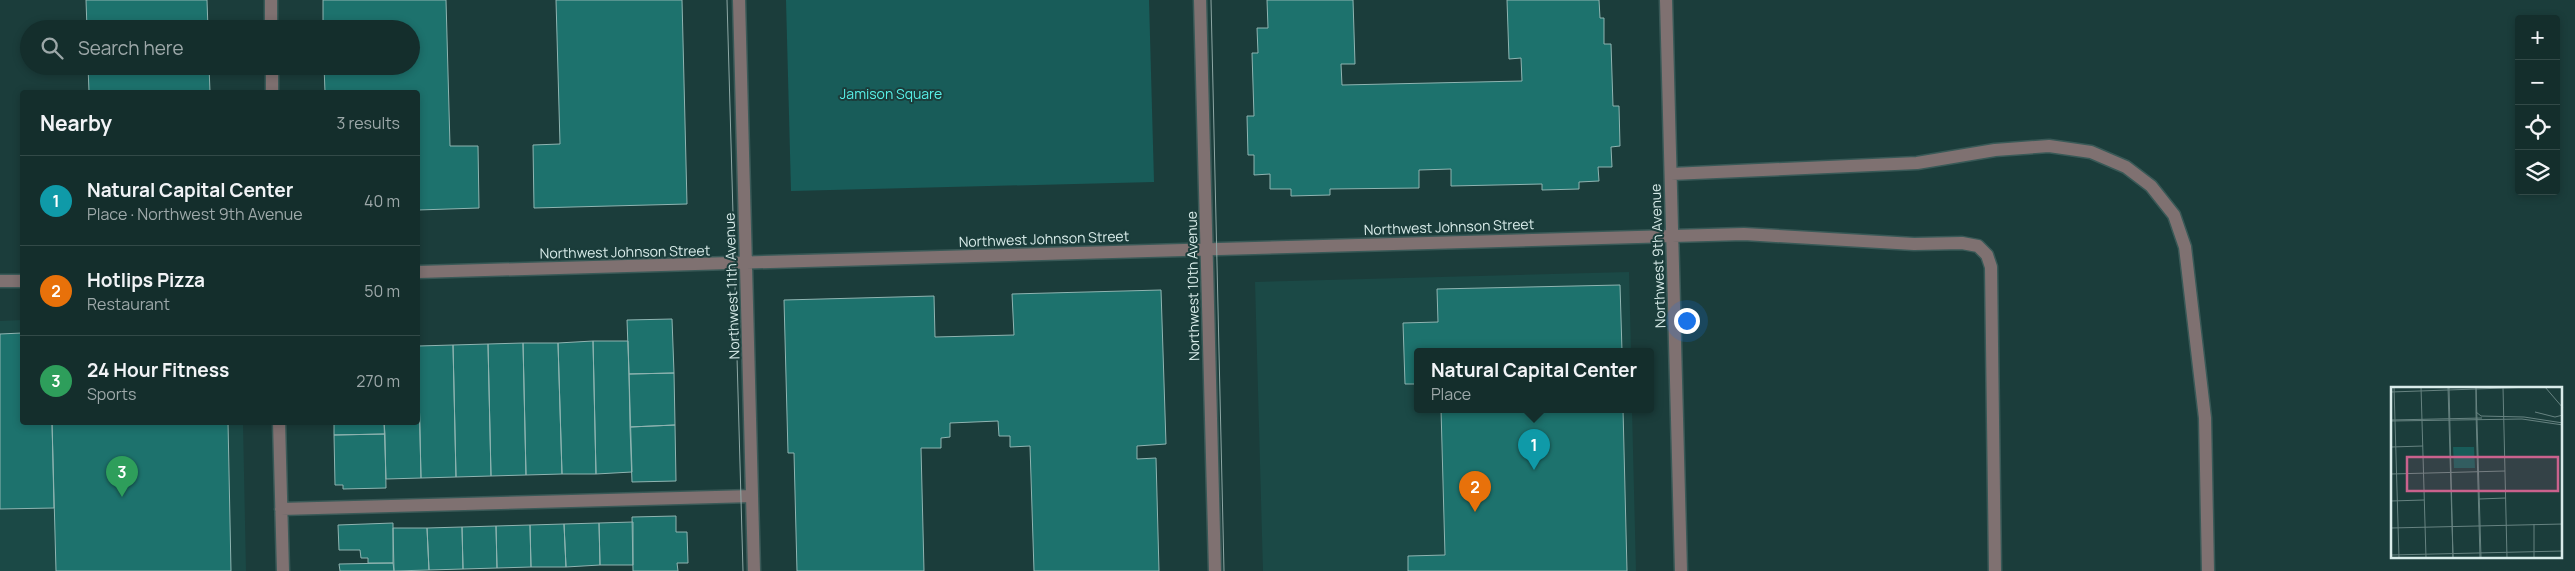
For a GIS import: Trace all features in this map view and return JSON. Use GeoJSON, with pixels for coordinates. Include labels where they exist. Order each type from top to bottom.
{"type":"FeatureCollection","features":[{"type":"Feature","properties":{"kind":"street"},"geometry":{"type":"LineString","coordinates":[[271,0],[271,20]]}},
{"type":"Feature","properties":{"kind":"street","name":"Northwest 11th Avenue"},"geometry":{"type":"LineString","coordinates":[[739,0],[754,571]]}},
{"type":"Feature","properties":{"kind":"street","name":"Northwest 10th Avenue"},"geometry":{"type":"LineString","coordinates":[[1200,0],[1215,571]]}},
{"type":"Feature","properties":{"kind":"street","name":"Northwest 9th Avenue"},"geometry":{"type":"LineString","coordinates":[[1666,0],[1681,571]]}},
{"type":"Feature","properties":{"kind":"street"},"geometry":{"type":"LineString","coordinates":[[272,75],[272,90]]}},
{"type":"Feature","properties":{"kind":"street"},"geometry":{"type":"LineString","coordinates":[[1671,174],[1917,163],[1994,150],[2049,146],[2091,152],[2126,167],[2151,186],[2174,215],[2185,248],[2205,418],[2208,571]]}},
{"type":"Feature","properties":{"kind":"street","name":"Northwest Johnson Street"},"geometry":{"type":"LineString","coordinates":[[420,272],[1744,234],[1914,244],[1962,243],[1978,246],[1987,255],[1991,267],[1995,571]]}},
{"type":"Feature","properties":{"kind":"street"},"geometry":{"type":"LineString","coordinates":[[0,281],[20,281]]}},
{"type":"Feature","properties":{"kind":"street"},"geometry":{"type":"LineString","coordinates":[[280,425],[283,571]]}},
{"type":"Feature","properties":{"kind":"street"},"geometry":{"type":"LineString","coordinates":[[281,509],[752,496]]}},
{"type":"Feature","properties":{"kind":"shaded area"},"geometry":{"type":"Polygon","coordinates":[[[1629,272],[1631,348],[1414,348],[1414,413],[1632,413],[1636,571],[1263,571],[1255,282],[1629,272]]]}},
{"type":"Feature","properties":{"kind":"shaded area"},"geometry":{"type":"Polygon","coordinates":[[[20,320],[20,425],[243,425],[246,571],[0,571],[0,321],[20,320]]]}},
{"type":"Feature","properties":{"kind":"green space","name":"Jamison Square"},"geometry":{"type":"Polygon","coordinates":[[[786,0],[1149,0],[1154,182],[791,191],[786,0]]]}},
{"type":"Feature","properties":{"kind":"building"},"geometry":{"type":"Polygon","coordinates":[[[86,0],[207,0],[208,20],[87,20],[86,0]]]}},
{"type":"Feature","properties":{"kind":"building"},"geometry":{"type":"Polygon","coordinates":[[[323,0],[446,0],[450,146],[478,146],[479,208],[420,210],[420,90],[325,90],[324,75],[420,75],[420,20],[323,20],[323,0]]]}},
{"type":"Feature","properties":{"kind":"building"},"geometry":{"type":"Polygon","coordinates":[[[556,0],[682,0],[687,204],[534,208],[533,145],[560,144],[556,0]]]}},
{"type":"Feature","properties":{"kind":"building"},"geometry":{"type":"Polygon","coordinates":[[[1267,0],[1353,0],[1355,64],[1341,64],[1342,85],[1522,81],[1521,58],[1509,59],[1507,0],[1599,0],[1600,18],[1604,18],[1604,44],[1611,44],[1613,106],[1619,106],[1620,146],[1611,147],[1612,167],[1598,167],[1599,181],[1579,182],[1579,189],[1542,190],[1542,184],[1451,186],[1451,169],[1419,170],[1419,188],[1330,189],[1330,195],[1291,196],[1291,189],[1270,189],[1270,174],[1254,175],[1254,155],[1248,155],[1247,116],[1254,116],[1252,53],[1258,53],[1257,28],[1268,28],[1267,0]]]}},
{"type":"Feature","properties":{"kind":"building"},"geometry":{"type":"Polygon","coordinates":[[[88,75],[209,75],[210,90],[89,90],[88,75]]]}},
{"type":"Feature","properties":{"kind":"building"},"geometry":{"type":"Polygon","coordinates":[[[1620,285],[1622,348],[1414,348],[1414,384],[1405,384],[1403,323],[1438,322],[1437,289],[1620,285]]]}},
{"type":"Feature","properties":{"kind":"building"},"geometry":{"type":"Polygon","coordinates":[[[1161,290],[1166,444],[1137,446],[1137,459],[1156,458],[1159,571],[1034,571],[1030,446],[1010,447],[1010,436],[999,436],[998,421],[950,423],[950,437],[941,438],[941,448],[921,448],[924,571],[797,571],[794,453],[788,453],[784,300],[934,296],[935,337],[1014,335],[1012,294],[1161,290]]]}},
{"type":"Feature","properties":{"kind":"building"},"geometry":{"type":"Polygon","coordinates":[[[672,319],[674,373],[629,374],[627,320],[672,319]]]}},
{"type":"Feature","properties":{"kind":"building"},"geometry":{"type":"Polygon","coordinates":[[[20,333],[20,425],[52,425],[54,508],[0,509],[0,334],[20,333]]]}},
{"type":"Feature","properties":{"kind":"building"},"geometry":{"type":"Polygon","coordinates":[[[593,341],[628,341],[632,472],[596,474],[593,341]]]}},
{"type":"Feature","properties":{"kind":"building"},"geometry":{"type":"Polygon","coordinates":[[[593,341],[596,474],[562,474],[558,343],[593,341]]]}},
{"type":"Feature","properties":{"kind":"building"},"geometry":{"type":"Polygon","coordinates":[[[523,343],[558,343],[562,474],[526,475],[523,343]]]}},
{"type":"Feature","properties":{"kind":"building"},"geometry":{"type":"Polygon","coordinates":[[[523,343],[526,475],[491,476],[488,344],[523,343]]]}},
{"type":"Feature","properties":{"kind":"building"},"geometry":{"type":"Polygon","coordinates":[[[488,344],[491,476],[456,477],[453,345],[488,344]]]}},
{"type":"Feature","properties":{"kind":"building"},"geometry":{"type":"Polygon","coordinates":[[[453,345],[456,477],[421,478],[420,346],[453,345]]]}},
{"type":"Feature","properties":{"kind":"building"},"geometry":{"type":"Polygon","coordinates":[[[674,373],[675,425],[630,427],[629,374],[674,373]]]}},
{"type":"Feature","properties":{"kind":"building"},"geometry":{"type":"Polygon","coordinates":[[[1441,413],[1623,413],[1627,571],[1408,571],[1408,556],[1445,555],[1441,413]]]}},
{"type":"Feature","properties":{"kind":"building"},"geometry":{"type":"Polygon","coordinates":[[[52,425],[228,425],[231,571],[56,571],[52,425]]]}},
{"type":"Feature","properties":{"kind":"building"},"geometry":{"type":"Polygon","coordinates":[[[334,425],[384,425],[385,434],[334,435],[334,425]]]}},
{"type":"Feature","properties":{"kind":"building"},"geometry":{"type":"Polygon","coordinates":[[[384,425],[420,425],[421,478],[386,479],[384,425]]]}},
{"type":"Feature","properties":{"kind":"building"},"geometry":{"type":"Polygon","coordinates":[[[675,425],[676,481],[632,482],[630,427],[675,425]]]}},
{"type":"Feature","properties":{"kind":"building"},"geometry":{"type":"Polygon","coordinates":[[[385,434],[386,488],[343,489],[343,485],[335,485],[334,435],[385,434]]]}},
{"type":"Feature","properties":{"kind":"building"},"geometry":{"type":"Polygon","coordinates":[[[676,516],[676,532],[687,532],[688,563],[677,563],[678,571],[633,571],[632,517],[676,516]]]}},
{"type":"Feature","properties":{"kind":"building"},"geometry":{"type":"Polygon","coordinates":[[[633,522],[633,565],[600,565],[599,523],[633,522]]]}},
{"type":"Feature","properties":{"kind":"building"},"geometry":{"type":"Polygon","coordinates":[[[393,523],[393,563],[368,563],[368,558],[361,558],[360,550],[339,550],[338,525],[393,523]]]}},
{"type":"Feature","properties":{"kind":"building"},"geometry":{"type":"Polygon","coordinates":[[[599,523],[600,565],[566,567],[564,524],[599,523]]]}},
{"type":"Feature","properties":{"kind":"building"},"geometry":{"type":"Polygon","coordinates":[[[564,524],[566,567],[531,567],[530,525],[564,524]]]}},
{"type":"Feature","properties":{"kind":"building"},"geometry":{"type":"Polygon","coordinates":[[[530,525],[531,567],[497,568],[496,526],[530,525]]]}},
{"type":"Feature","properties":{"kind":"building"},"geometry":{"type":"Polygon","coordinates":[[[496,526],[497,568],[463,569],[462,527],[496,526]]]}},
{"type":"Feature","properties":{"kind":"building"},"geometry":{"type":"Polygon","coordinates":[[[462,527],[463,569],[429,570],[427,528],[462,527]]]}},
{"type":"Feature","properties":{"kind":"building"},"geometry":{"type":"Polygon","coordinates":[[[393,528],[427,528],[429,570],[394,571],[393,528]]]}},
{"type":"Feature","properties":{"kind":"building"},"geometry":{"type":"Polygon","coordinates":[[[393,563],[394,571],[340,571],[339,564],[393,563]]]}},
{"type":"Feature","properties":{"kind":"tram line"},"geometry":{"type":"LineString","coordinates":[[727,0],[743,571]]}},
{"type":"Feature","properties":{"kind":"tram line"},"geometry":{"type":"LineString","coordinates":[[1211,0],[1224,571]]}},
{"type":"Feature","properties":{"kind":"place","name":"Natural Capital Center"},"geometry":{"type":"Point","coordinates":[1534,470]}},
{"type":"Feature","properties":{"kind":"place","name":"24 Hour Fitness"},"geometry":{"type":"Point","coordinates":[122,497]}},
{"type":"Feature","properties":{"kind":"place","name":"Hotlips Pizza"},"geometry":{"type":"Point","coordinates":[1475,512]}}]}
